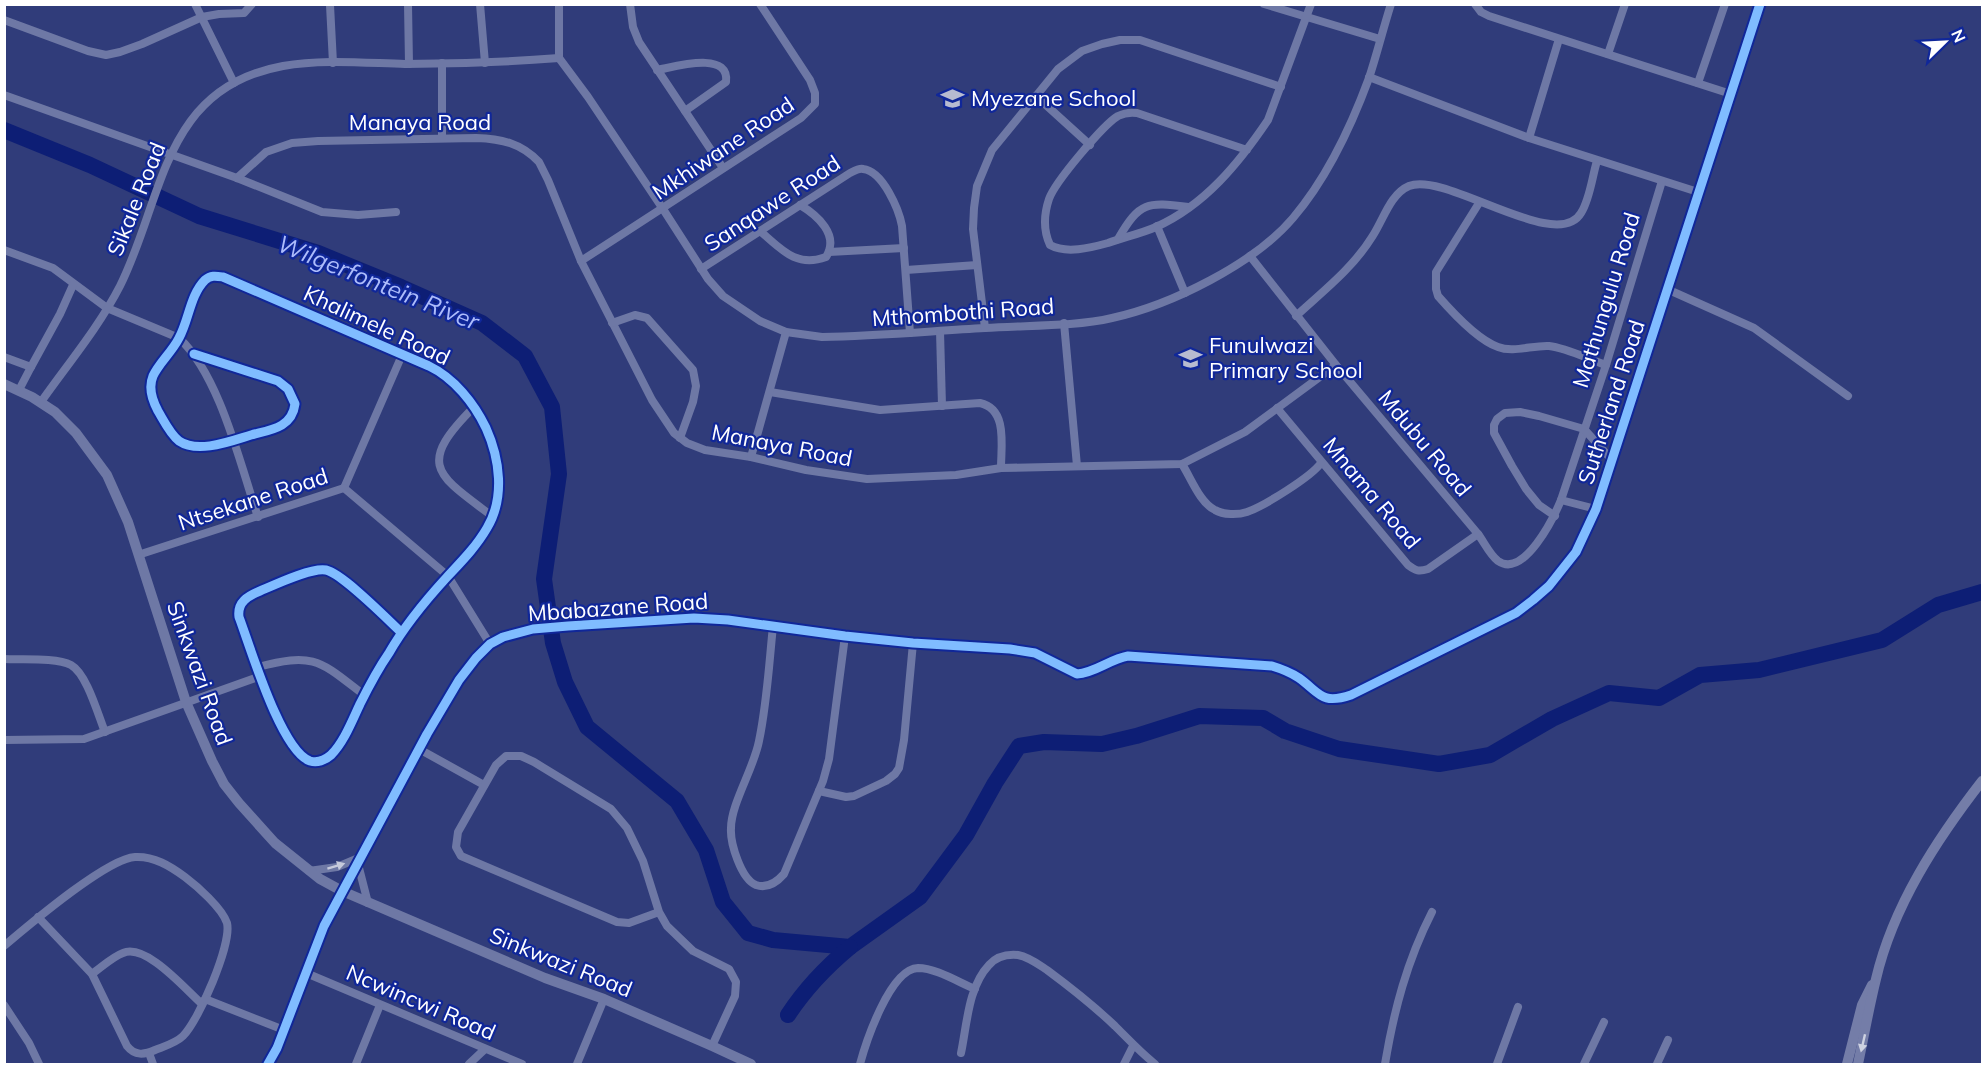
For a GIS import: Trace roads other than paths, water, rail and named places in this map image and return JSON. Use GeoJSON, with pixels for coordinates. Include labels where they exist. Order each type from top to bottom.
{"type":"FeatureCollection","features":[{"type":"Feature","properties":{"kind":"main road"},"geometry":{"type":"LineString","coordinates":[[1858,1065],[1875,980],[1890,933],[1917,877],[1941,838],[1983,781]]}},
{"type":"Feature","properties":{"kind":"main road"},"geometry":{"type":"LineString","coordinates":[[1847,1065],[1862,1005],[1875,980]]}},
{"type":"Feature","properties":{"kind":"street"},"geometry":{"type":"LineString","coordinates":[[195,4],[234,83]]}},
{"type":"Feature","properties":{"kind":"street"},"geometry":{"type":"LineString","coordinates":[[4,20],[88,51],[106,55],[142,44],[202,17],[244,13],[252,4]]}},
{"type":"Feature","properties":{"kind":"street"},"geometry":{"type":"LineString","coordinates":[[408,4],[409,64]]}},
{"type":"Feature","properties":{"kind":"street"},"geometry":{"type":"LineString","coordinates":[[480,4],[485,63]]}},
{"type":"Feature","properties":{"kind":"street"},"geometry":{"type":"LineString","coordinates":[[559,4],[559,58]]}},
{"type":"Feature","properties":{"kind":"street"},"geometry":{"type":"LineString","coordinates":[[630,4],[635,34],[723,168]]}},
{"type":"Feature","properties":{"kind":"street","name":"Mkhiwane Road"},"geometry":{"type":"LineString","coordinates":[[581,261],[810,111],[816,99],[810,80],[760,4]]}},
{"type":"Feature","properties":{"kind":"street"},"geometry":{"type":"LineString","coordinates":[[1264,4],[1380,39]]}},
{"type":"Feature","properties":{"kind":"street"},"geometry":{"type":"LineString","coordinates":[[1246,150],[1131,112],[1115,118],[1071,165],[1052,191],[1046,210],[1044,226],[1046,237],[1050,244],[1064,250],[1097,246],[1157,226],[1189,207],[1212,189],[1232,170],[1268,120],[1311,4]]}},
{"type":"Feature","properties":{"kind":"street","name":"Mthombothi Road"},"geometry":{"type":"LineString","coordinates":[[559,58],[588,97],[701,269],[724,297],[760,321],[786,332],[822,337],[910,333],[1111,318],[1185,293],[1250,256],[1293,219],[1330,163],[1369,77],[1391,4]]}},
{"type":"Feature","properties":{"kind":"street"},"geometry":{"type":"LineString","coordinates":[[1475,4],[1481,12],[1490,16],[1731,94]]}},
{"type":"Feature","properties":{"kind":"street"},"geometry":{"type":"LineString","coordinates":[[1608,54],[1624,4]]}},
{"type":"Feature","properties":{"kind":"street"},"geometry":{"type":"LineString","coordinates":[[1698,83],[1725,4]]}},
{"type":"Feature","properties":{"kind":"street","name":"Sutherland Road"},"geometry":{"type":"LineString","coordinates":[[1351,696],[1516,613],[1550,586],[1576,552],[1596,509],[1760,4]]}},
{"type":"Feature","properties":{"kind":"street"},"geometry":{"type":"LineString","coordinates":[[330,5],[333,63]]}},
{"type":"Feature","properties":{"kind":"street"},"geometry":{"type":"LineString","coordinates":[[1529,138],[1559,39]]}},
{"type":"Feature","properties":{"kind":"street"},"geometry":{"type":"LineString","coordinates":[[985,328],[973,229],[977,186],[993,150],[1058,69],[1082,51],[1120,40],[1140,40],[1281,87]]}},
{"type":"Feature","properties":{"kind":"street","name":"Sikale Road"},"geometry":{"type":"LineString","coordinates":[[41,402],[107,308],[125,274],[169,155],[202,106],[234,83],[282,66],[333,63],[485,63],[559,58]]}},
{"type":"Feature","properties":{"kind":"street"},"geometry":{"type":"LineString","coordinates":[[442,63],[442,138]]}},
{"type":"Feature","properties":{"kind":"street"},"geometry":{"type":"LineString","coordinates":[[657,70],[706,63],[717,64],[724,71],[726,82],[685,111]]}},
{"type":"Feature","properties":{"kind":"street"},"geometry":{"type":"LineString","coordinates":[[1369,77],[1529,138],[1698,192]]}},
{"type":"Feature","properties":{"kind":"street"},"geometry":{"type":"LineString","coordinates":[[4,94],[237,178],[322,212],[358,215],[396,212]]}},
{"type":"Feature","properties":{"kind":"street"},"geometry":{"type":"LineString","coordinates":[[1036,96],[1090,145]]}},
{"type":"Feature","properties":{"kind":"street","name":"Manaya Road"},"geometry":{"type":"LineString","coordinates":[[237,178],[266,152],[292,143],[442,138],[499,139],[514,143],[529,151],[539,162],[581,261],[663,419],[680,438],[705,450],[751,457],[806,470],[867,479],[956,475],[1001,468],[1182,464],[1245,432],[1336,365]]}},
{"type":"Feature","properties":{"kind":"street"},"geometry":{"type":"LineString","coordinates":[[1296,315],[1353,261],[1372,239],[1398,194],[1407,187],[1418,183],[1430,184],[1479,203],[1552,225],[1565,225],[1574,221],[1581,214],[1597,161]]}},
{"type":"Feature","properties":{"kind":"street","name":"Sanqawe Road"},"geometry":{"type":"LineString","coordinates":[[701,269],[850,173],[863,169],[868,170],[888,189],[903,226],[910,333]]}},
{"type":"Feature","properties":{"kind":"street","name":"Mathungulu Road"},"geometry":{"type":"LineString","coordinates":[[1509,563],[1520,560],[1533,549],[1555,516],[1606,365],[1662,181]]}},
{"type":"Feature","properties":{"kind":"street"},"geometry":{"type":"LineString","coordinates":[[1118,239],[1128,222],[1146,205],[1156,203],[1189,207]]}},
{"type":"Feature","properties":{"kind":"street"},"geometry":{"type":"LineString","coordinates":[[1479,203],[1436,272],[1438,296],[1484,339],[1497,347],[1552,346],[1606,365]]}},
{"type":"Feature","properties":{"kind":"street"},"geometry":{"type":"LineString","coordinates":[[760,231],[797,259],[807,261],[826,257],[831,241],[823,223],[800,204]]}},
{"type":"Feature","properties":{"kind":"street"},"geometry":{"type":"LineString","coordinates":[[1157,226],[1185,293]]}},
{"type":"Feature","properties":{"kind":"street"},"geometry":{"type":"LineString","coordinates":[[829,252],[904,248]]}},
{"type":"Feature","properties":{"kind":"street"},"geometry":{"type":"LineString","coordinates":[[4,250],[53,268],[107,308],[179,338],[194,354],[214,391],[258,517]]}},
{"type":"Feature","properties":{"kind":"street","name":"Mdubu Road"},"geometry":{"type":"LineString","coordinates":[[1250,256],[1336,365],[1498,561],[1509,563]]}},
{"type":"Feature","properties":{"kind":"street"},"geometry":{"type":"LineString","coordinates":[[906,270],[977,265]]}},
{"type":"Feature","properties":{"kind":"street","name":"Khalimele Road"},"geometry":{"type":"LineString","coordinates":[[179,338],[195,295],[206,280],[214,276],[223,278],[444,374],[474,407],[492,440],[497,457],[497,499],[492,516],[480,538],[401,632],[333,753],[319,762],[313,762],[302,756],[291,743],[280,723],[261,676]]}},
{"type":"Feature","properties":{"kind":"street"},"geometry":{"type":"LineString","coordinates":[[19,390],[74,285]]}},
{"type":"Feature","properties":{"kind":"street"},"geometry":{"type":"LineString","coordinates":[[1669,290],[1754,328],[1848,396]]}},
{"type":"Feature","properties":{"kind":"street"},"geometry":{"type":"LineString","coordinates":[[612,323],[635,315],[647,318],[693,370],[696,386],[693,402],[680,438]]}},
{"type":"Feature","properties":{"kind":"street"},"geometry":{"type":"LineString","coordinates":[[1064,323],[1077,466]]}},
{"type":"Feature","properties":{"kind":"street"},"geometry":{"type":"LineString","coordinates":[[940,331],[942,406]]}},
{"type":"Feature","properties":{"kind":"street"},"geometry":{"type":"LineString","coordinates":[[751,457],[786,332]]}},
{"type":"Feature","properties":{"kind":"street"},"geometry":{"type":"LineString","coordinates":[[179,338],[153,377],[151,395],[169,430],[178,440],[195,447],[233,440],[284,425],[294,412],[293,396],[283,385],[270,378],[194,354]]}},
{"type":"Feature","properties":{"kind":"street"},"geometry":{"type":"LineString","coordinates":[[344,488],[402,355]]}},
{"type":"Feature","properties":{"kind":"street"},"geometry":{"type":"LineString","coordinates":[[4,357],[31,367]]}},
{"type":"Feature","properties":{"kind":"street","name":"Sinkwazi Road"},"geometry":{"type":"LineString","coordinates":[[4,384],[41,402],[55,412],[76,432],[107,475],[125,513],[186,702],[212,761],[234,797],[275,843],[309,871],[342,891],[545,978],[604,999],[747,1062]]}},
{"type":"Feature","properties":{"kind":"street"},"geometry":{"type":"LineString","coordinates":[[770,392],[879,410],[980,403],[993,408],[998,416],[1001,468]]}},
{"type":"Feature","properties":{"kind":"street"},"geometry":{"type":"LineString","coordinates":[[474,407],[453,429],[444,443],[440,455],[440,466],[445,479],[492,516]]}},
{"type":"Feature","properties":{"kind":"street","name":"Mnama Road"},"geometry":{"type":"LineString","coordinates":[[1277,408],[1408,565],[1415,570],[1420,572],[1428,569],[1478,534]]}},
{"type":"Feature","properties":{"kind":"street"},"geometry":{"type":"LineString","coordinates":[[1555,516],[1539,505],[1526,489],[1498,442],[1494,433],[1494,425],[1501,415],[1520,412],[1584,429],[1612,460]]}},
{"type":"Feature","properties":{"kind":"street"},"geometry":{"type":"LineString","coordinates":[[1182,464],[1206,504],[1215,511],[1237,514],[1247,512],[1298,483],[1316,470],[1321,462]]}},
{"type":"Feature","properties":{"kind":"street","name":"Ntsekane Road"},"geometry":{"type":"LineString","coordinates":[[138,555],[344,488],[448,576],[490,644]]}},
{"type":"Feature","properties":{"kind":"street"},"geometry":{"type":"LineString","coordinates":[[1561,500],[1596,509]]}},
{"type":"Feature","properties":{"kind":"street"},"geometry":{"type":"LineString","coordinates":[[4,740],[84,739],[261,676],[238,617],[239,608],[250,595],[311,572],[326,570],[333,573],[401,632]]}},
{"type":"Feature","properties":{"kind":"street","name":"Mbabazane Road"},"geometry":{"type":"LineString","coordinates":[[268,1065],[324,926],[419,749],[459,680],[490,644],[503,637],[532,629],[568,626],[694,618],[728,620],[844,636],[1010,649],[1035,653],[1077,674],[1084,674],[1118,658],[1128,656],[1272,666],[1288,671],[1321,697],[1331,700],[1351,696]]}},
{"type":"Feature","properties":{"kind":"street"},"geometry":{"type":"LineString","coordinates":[[772,626],[759,742],[730,826],[735,852],[748,878],[753,883],[764,886],[778,880],[784,874],[819,791],[831,742],[844,636]]}},
{"type":"Feature","properties":{"kind":"street"},"geometry":{"type":"LineString","coordinates":[[819,791],[854,796],[886,781],[895,774],[902,759],[914,643]]}},
{"type":"Feature","properties":{"kind":"street"},"geometry":{"type":"LineString","coordinates":[[258,667],[289,659],[302,658],[315,661],[327,667],[364,696]]}},
{"type":"Feature","properties":{"kind":"street"},"geometry":{"type":"LineString","coordinates":[[4,659],[56,661],[72,666],[82,676],[105,732]]}},
{"type":"Feature","properties":{"kind":"street"},"geometry":{"type":"LineString","coordinates":[[419,749],[484,785]]}},
{"type":"Feature","properties":{"kind":"street"},"geometry":{"type":"LineString","coordinates":[[659,912],[629,923],[616,922],[461,856],[456,847],[458,832],[501,760],[506,756],[521,756],[551,772],[620,817],[643,861],[659,912],[667,926],[683,944],[693,951],[729,969],[736,982],[735,996],[712,1046]]}},
{"type":"Feature","properties":{"kind":"street"},"geometry":{"type":"LineString","coordinates":[[4,946],[38,917],[105,870],[124,859],[136,857],[151,858],[168,865],[187,878],[216,906],[227,925],[226,947],[198,1014],[184,1035],[149,1053],[135,1054],[127,1046],[92,974],[38,917]]}},
{"type":"Feature","properties":{"kind":"street"},"geometry":{"type":"LineString","coordinates":[[309,871],[337,867],[359,860],[368,903]]}},
{"type":"Feature","properties":{"kind":"street"},"geometry":{"type":"LineString","coordinates":[[1385,1065],[1398,997],[1418,940],[1432,912]]}},
{"type":"Feature","properties":{"kind":"street"},"geometry":{"type":"LineString","coordinates":[[92,974],[124,952],[138,951],[154,961],[203,1001],[284,1030]]}},
{"type":"Feature","properties":{"kind":"street"},"geometry":{"type":"LineString","coordinates":[[961,1053],[975,989],[989,964],[1007,955],[1032,960],[1089,1003],[1155,1065]]}},
{"type":"Feature","properties":{"kind":"street"},"geometry":{"type":"LineString","coordinates":[[860,1065],[873,1026],[887,996],[898,978],[906,971],[919,968],[928,970],[975,989]]}},
{"type":"Feature","properties":{"kind":"street","name":"Ncwincwi Road"},"geometry":{"type":"LineString","coordinates":[[306,973],[522,1065]]}},
{"type":"Feature","properties":{"kind":"street"},"geometry":{"type":"LineString","coordinates":[[577,1065],[604,999]]}},
{"type":"Feature","properties":{"kind":"street"},"geometry":{"type":"LineString","coordinates":[[4,1005],[29,1043],[39,1065]]}},
{"type":"Feature","properties":{"kind":"street"},"geometry":{"type":"LineString","coordinates":[[356,1065],[380,1005]]}},
{"type":"Feature","properties":{"kind":"street"},"geometry":{"type":"LineString","coordinates":[[1497,1065],[1518,1007]]}},
{"type":"Feature","properties":{"kind":"street"},"geometry":{"type":"LineString","coordinates":[[1584,1065],[1604,1022]]}},
{"type":"Feature","properties":{"kind":"street"},"geometry":{"type":"LineString","coordinates":[[1658,1065],[1668,1040]]}},
{"type":"Feature","properties":{"kind":"street"},"geometry":{"type":"LineString","coordinates":[[1124,1065],[1133,1046]]}},
{"type":"Feature","properties":{"kind":"street"},"geometry":{"type":"LineString","coordinates":[[469,1065],[485,1049]]}},
{"type":"Feature","properties":{"kind":"street"},"geometry":{"type":"LineString","coordinates":[[149,1053],[153,1065]]}},
{"type":"Feature","properties":{"kind":"waterway","name":"Wilgerfontein River"},"geometry":{"type":"LineString","coordinates":[[4,130],[90,165],[199,216],[318,253],[401,287],[482,323],[525,356],[552,407],[559,474],[544,579],[553,643],[565,682],[587,727],[677,801],[706,850],[723,902],[748,933],[773,940],[850,947],[920,897],[966,835],[1019,746],[1044,742],[1102,744],[1199,716],[1263,718],[1285,731],[1339,749],[1439,764],[1490,755],[1552,719],[1609,693],[1659,698],[1700,675],[1759,670],[1882,640],[1938,605],[1982,592]]}},
{"type":"Feature","properties":{"kind":"waterway"},"geometry":{"type":"LineString","coordinates":[[788,1015],[816,979],[850,947]]}},
{"type":"Feature","properties":{"kind":"place","name":"Myezane School"},"geometry":{"type":"Point","coordinates":[953,98]}},
{"type":"Feature","properties":{"kind":"place","name":"Funulwazi Primary School"},"geometry":{"type":"Point","coordinates":[1191,358]}}]}
